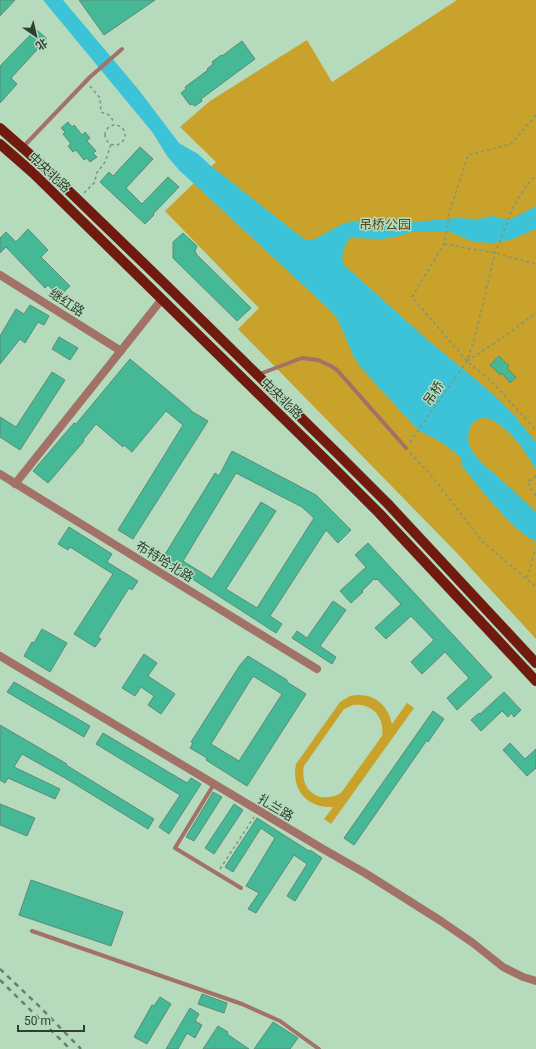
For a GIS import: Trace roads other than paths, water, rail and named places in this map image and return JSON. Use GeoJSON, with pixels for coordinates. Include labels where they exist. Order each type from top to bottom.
{"type":"FeatureCollection","features":[{"type":"Feature","properties":{"kind":"main road","name":"中央北路"},"geometry":{"type":"LineString","coordinates":[[0,128],[77,200],[388,504],[536,663]]}},
{"type":"Feature","properties":{"kind":"main road","name":"中央北路"},"geometry":{"type":"LineString","coordinates":[[0,144],[33,173],[379,513],[536,681]]}},
{"type":"Feature","properties":{"kind":"street","name":"继红路"},"geometry":{"type":"LineString","coordinates":[[0,275],[121,351]]}},
{"type":"Feature","properties":{"kind":"street"},"geometry":{"type":"LineString","coordinates":[[15,484],[162,299]]}},
{"type":"Feature","properties":{"kind":"street","name":"布特哈北路"},"geometry":{"type":"LineString","coordinates":[[0,474],[317,669]]}},
{"type":"Feature","properties":{"kind":"street","name":"扎兰路"},"geometry":{"type":"LineString","coordinates":[[0,656],[366,873],[441,920],[473,943],[503,968],[523,977],[536,980]]}},
{"type":"Feature","properties":{"kind":"lane"},"geometry":{"type":"LineString","coordinates":[[22,148],[86,82],[122,49]]}},
{"type":"Feature","properties":{"kind":"lane"},"geometry":{"type":"LineString","coordinates":[[257,375],[302,358],[325,362],[337,370],[406,448]]}},
{"type":"Feature","properties":{"kind":"lane"},"geometry":{"type":"LineString","coordinates":[[214,784],[175,848],[241,888]]}},
{"type":"Feature","properties":{"kind":"lane"},"geometry":{"type":"LineString","coordinates":[[32,932],[242,1004],[280,1021],[319,1049]]}},
{"type":"Feature","properties":{"kind":"water"},"geometry":{"type":"Polygon","coordinates":[[[43,0],[63,0],[138,89],[179,143],[198,154],[211,166],[304,239],[313,240],[340,225],[353,221],[376,220],[394,224],[457,218],[479,219],[492,216],[509,220],[536,206],[536,229],[510,240],[493,243],[474,242],[450,232],[413,232],[382,239],[350,238],[342,257],[343,264],[430,342],[486,388],[513,414],[536,442],[536,470],[523,449],[512,436],[492,420],[485,418],[475,421],[471,426],[468,437],[471,449],[480,461],[536,512],[536,542],[505,518],[462,466],[461,459],[457,454],[441,442],[418,430],[361,368],[354,357],[338,320],[330,310],[179,170],[167,156],[153,133],[43,0]]]}},
{"type":"Feature","properties":{"kind":"railway"},"geometry":{"type":"LineString","coordinates":[[0,969],[81,1049]]}},
{"type":"Feature","properties":{"kind":"railway"},"geometry":{"type":"LineString","coordinates":[[0,980],[70,1049]]}},
{"type":"Feature","properties":{"kind":"park label","name":"吊桥公园"},"geometry":{"type":"Point","coordinates":[385,224]}}]}
